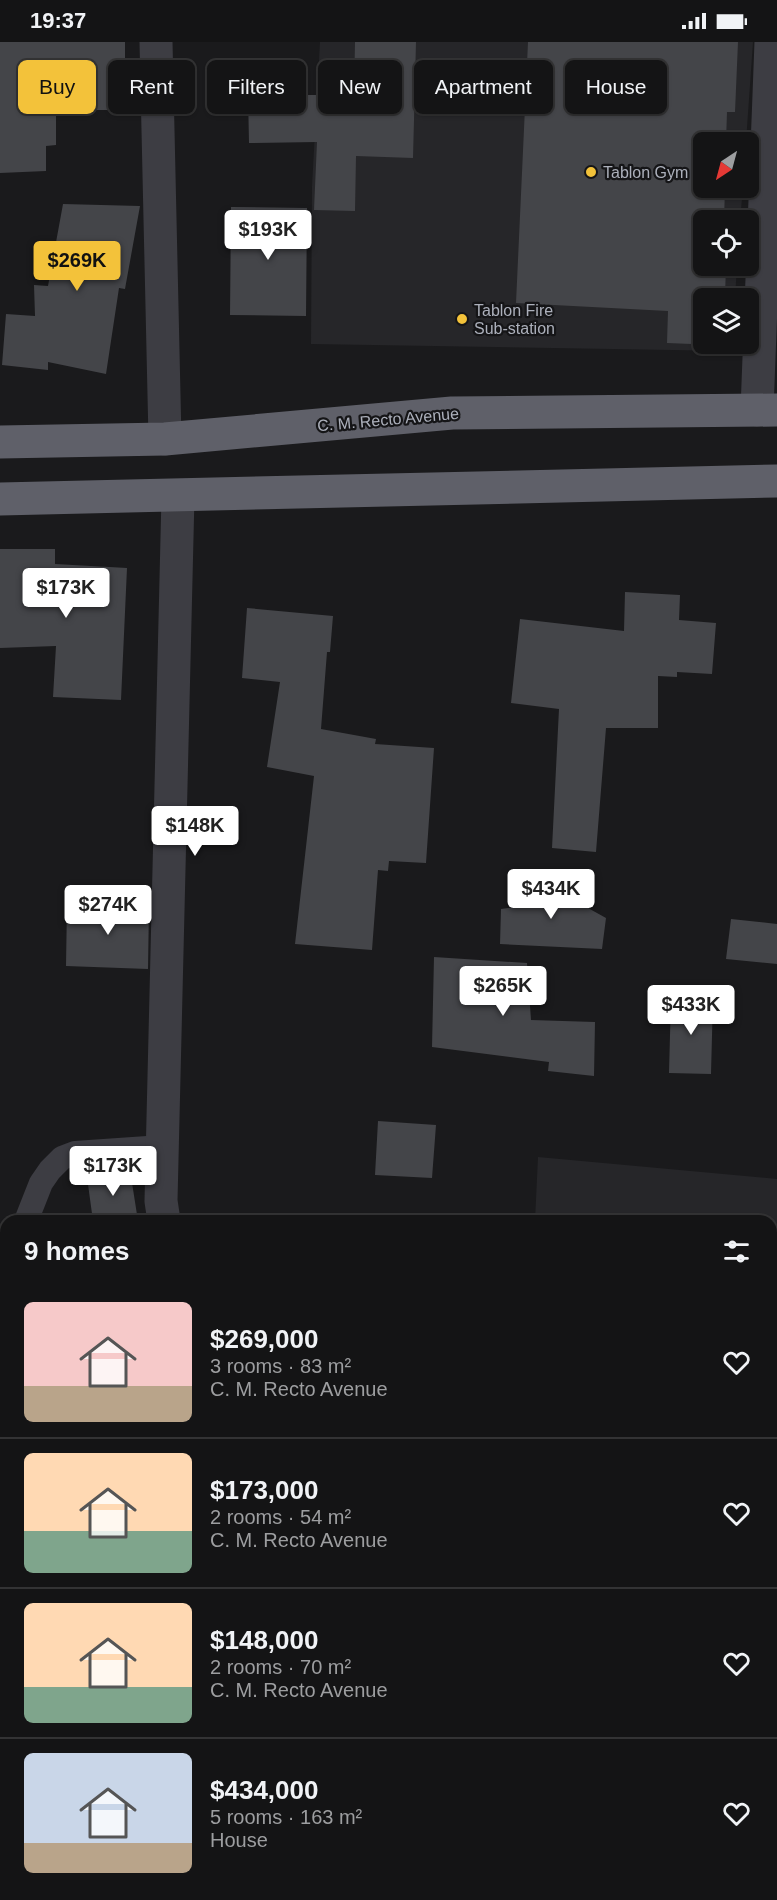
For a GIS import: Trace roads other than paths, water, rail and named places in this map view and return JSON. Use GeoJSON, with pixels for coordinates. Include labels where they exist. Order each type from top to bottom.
{"type":"FeatureCollection","features":[{"type":"Feature","properties":{"kind":"highway","name":"C. M. Recto Avenue"},"geometry":{"type":"LineString","coordinates":[[0,442],[165,439],[452,413],[767,410]]}},
{"type":"Feature","properties":{"kind":"highway"},"geometry":{"type":"LineString","coordinates":[[0,500],[777,481]]}},
{"type":"Feature","properties":{"kind":"street"},"geometry":{"type":"LineString","coordinates":[[156,42],[165,439]]}},
{"type":"Feature","properties":{"kind":"street"},"geometry":{"type":"LineString","coordinates":[[767,410],[771,42]]}},
{"type":"Feature","properties":{"kind":"street"},"geometry":{"type":"LineString","coordinates":[[163,1215],[161,1201],[162,1147],[178,496]]}},
{"type":"Feature","properties":{"kind":"lane"},"geometry":{"type":"LineString","coordinates":[[28,1215],[41,1184],[62,1158],[75,1153],[162,1147]]}},
{"type":"Feature","properties":{"kind":"place","name":"Tablon Gym"},"geometry":{"type":"Point","coordinates":[591,172]}},
{"type":"Feature","properties":{"kind":"place","name":"Tablon Fire Sub-station"},"geometry":{"type":"Point","coordinates":[462,319]}}]}
